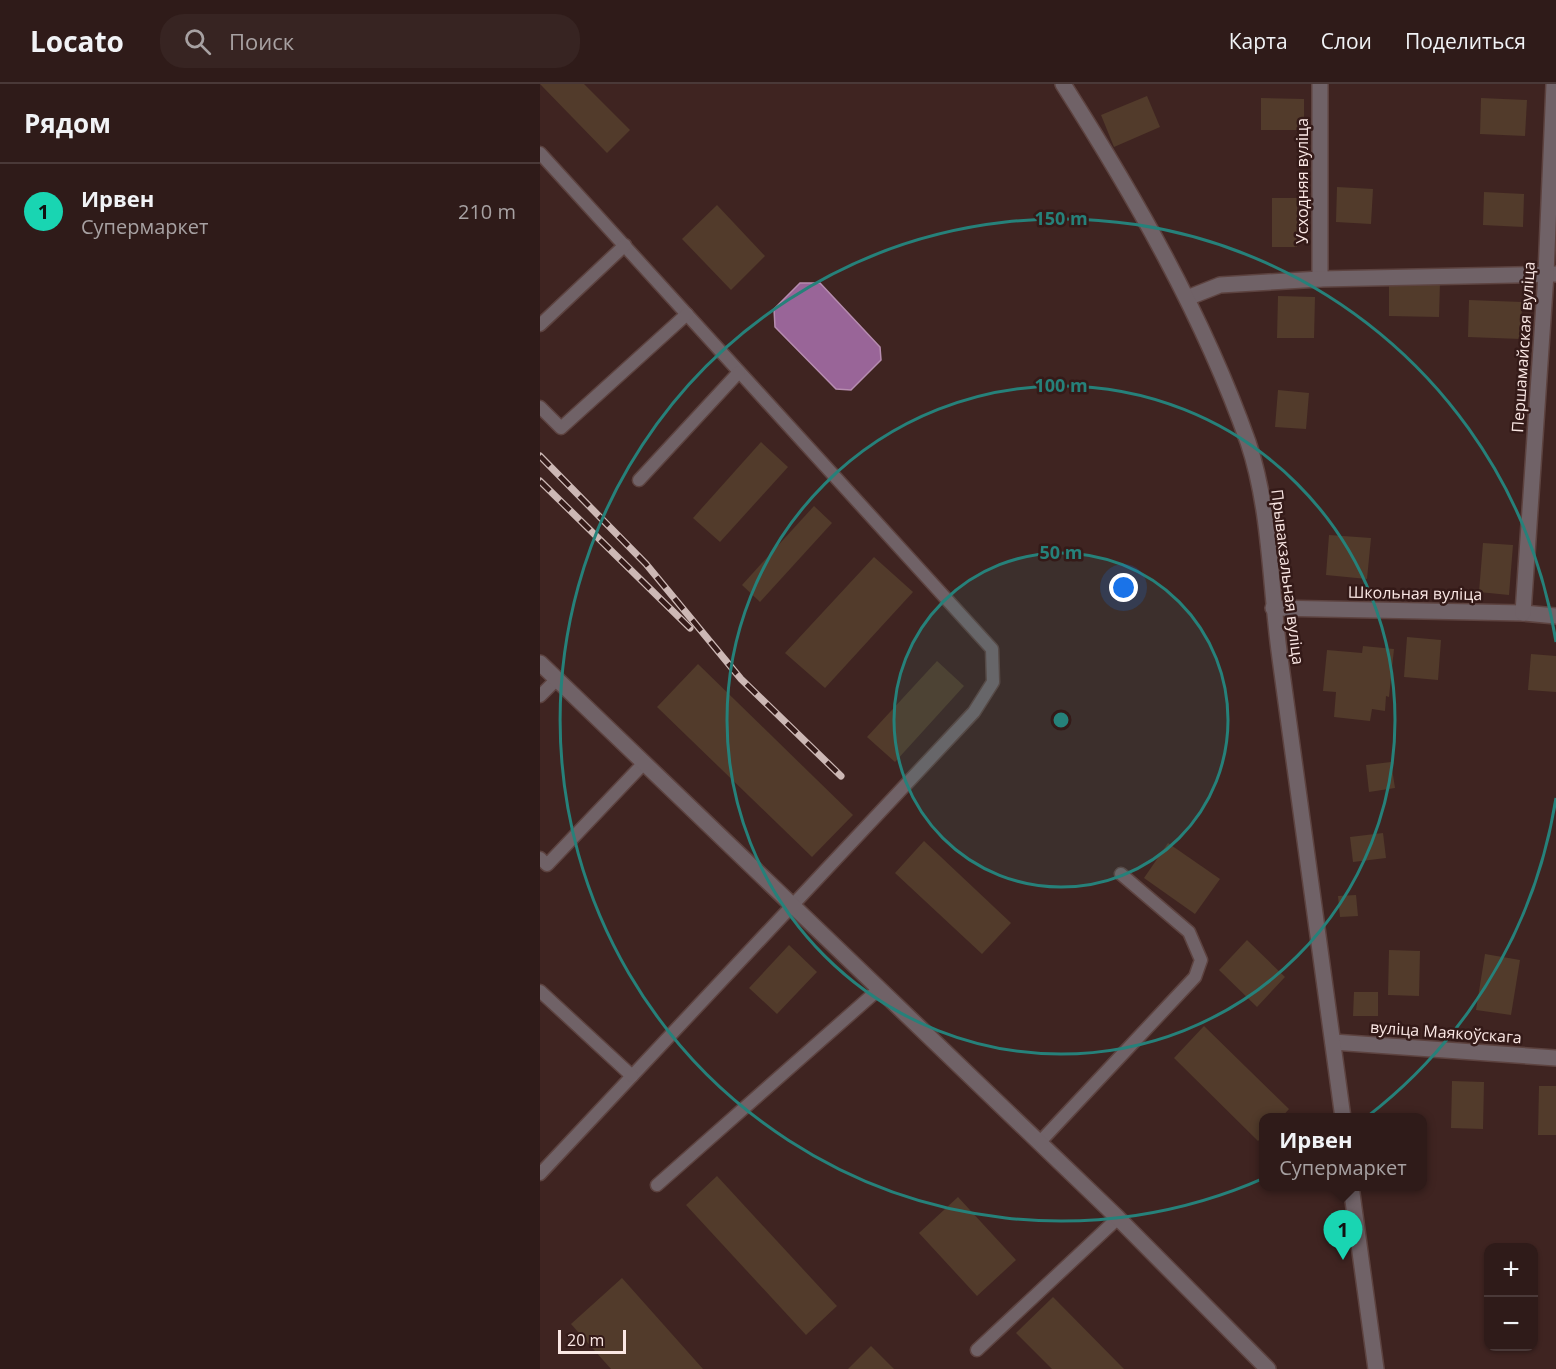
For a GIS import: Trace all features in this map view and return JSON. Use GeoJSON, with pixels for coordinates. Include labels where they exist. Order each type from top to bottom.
{"type":"FeatureCollection","features":[{"type":"Feature","properties":{"kind":"street","name":"Прывакзальная вуліца"},"geometry":{"type":"LineString","coordinates":[[1062,84],[1106,152],[1187,298],[1248,444],[1264,508],[1273,608],[1341,1113]]}},
{"type":"Feature","properties":{"kind":"street","name":"Усходняя вуліца"},"geometry":{"type":"LineString","coordinates":[[1320,84],[1320,279]]}},
{"type":"Feature","properties":{"kind":"street","name":"Першамайская вуліца"},"geometry":{"type":"LineString","coordinates":[[1523,613],[1551,274],[1554,84]]}},
{"type":"Feature","properties":{"kind":"street"},"geometry":{"type":"LineString","coordinates":[[1187,298],[1220,285],[1320,279],[1551,274]]}},
{"type":"Feature","properties":{"kind":"street","name":"Школьная вуліца"},"geometry":{"type":"LineString","coordinates":[[1273,608],[1523,613],[1556,616]]}},
{"type":"Feature","properties":{"kind":"street"},"geometry":{"type":"LineString","coordinates":[[540,663],[1118,1218],[1268,1369]]}},
{"type":"Feature","properties":{"kind":"street","name":"вуліца Маякоўскага"},"geometry":{"type":"LineString","coordinates":[[1333,1042],[1556,1058]]}},
{"type":"Feature","properties":{"kind":"street"},"geometry":{"type":"LineString","coordinates":[[1353,1191],[1376,1369]]}},
{"type":"Feature","properties":{"kind":"lane"},"geometry":{"type":"LineString","coordinates":[[540,153],[992,649],[993,682],[975,712],[540,1174]]}},
{"type":"Feature","properties":{"kind":"lane"},"geometry":{"type":"LineString","coordinates":[[540,326],[625,245]]}},
{"type":"Feature","properties":{"kind":"lane"},"geometry":{"type":"LineString","coordinates":[[540,407],[561,428],[687,314]]}},
{"type":"Feature","properties":{"kind":"lane"},"geometry":{"type":"LineString","coordinates":[[639,480],[740,372]]}},
{"type":"Feature","properties":{"kind":"lane"},"geometry":{"type":"LineString","coordinates":[[540,696],[556,679]]}},
{"type":"Feature","properties":{"kind":"lane"},"geometry":{"type":"LineString","coordinates":[[540,858],[547,865],[644,763]]}},
{"type":"Feature","properties":{"kind":"lane"},"geometry":{"type":"LineString","coordinates":[[1039,1143],[1195,977],[1201,960],[1188,932],[1121,874]]}},
{"type":"Feature","properties":{"kind":"lane"},"geometry":{"type":"LineString","coordinates":[[657,1185],[879,989]]}},
{"type":"Feature","properties":{"kind":"lane"},"geometry":{"type":"LineString","coordinates":[[540,991],[632,1076]]}},
{"type":"Feature","properties":{"kind":"lane"},"geometry":{"type":"LineString","coordinates":[[977,1350],[1118,1218]]}},
{"type":"Feature","properties":{"kind":"shaded area"},"geometry":{"type":"Polygon","coordinates":[[[800,283],[820,283],[880,347],[881,360],[851,390],[836,389],[775,327],[774,309],[800,283]]]}},
{"type":"Feature","properties":{"kind":"building"},"geometry":{"type":"Polygon","coordinates":[[[540,84],[584,84],[630,130],[607,153],[540,84]]]}},
{"type":"Feature","properties":{"kind":"building"},"geometry":{"type":"Polygon","coordinates":[[[1147,96],[1160,127],[1114,147],[1101,115],[1147,96]]]}},
{"type":"Feature","properties":{"kind":"building"},"geometry":{"type":"Polygon","coordinates":[[[1261,98],[1304,99],[1304,130],[1261,130],[1261,98]]]}},
{"type":"Feature","properties":{"kind":"building"},"geometry":{"type":"Polygon","coordinates":[[[1481,98],[1527,100],[1525,136],[1480,134],[1481,98]]]}},
{"type":"Feature","properties":{"kind":"building"},"geometry":{"type":"Polygon","coordinates":[[[1337,187],[1373,189],[1371,224],[1336,222],[1337,187]]]}},
{"type":"Feature","properties":{"kind":"building"},"geometry":{"type":"Polygon","coordinates":[[[1484,192],[1524,194],[1523,227],[1483,225],[1484,192]]]}},
{"type":"Feature","properties":{"kind":"building"},"geometry":{"type":"Polygon","coordinates":[[[1272,198],[1297,198],[1297,247],[1272,247],[1272,198]]]}},
{"type":"Feature","properties":{"kind":"building"},"geometry":{"type":"Polygon","coordinates":[[[717,205],[765,256],[731,290],[682,239],[717,205]]]}},
{"type":"Feature","properties":{"kind":"building"},"geometry":{"type":"Polygon","coordinates":[[[1389,282],[1440,282],[1439,317],[1389,316],[1389,282]]]}},
{"type":"Feature","properties":{"kind":"building"},"geometry":{"type":"Polygon","coordinates":[[[1278,296],[1315,297],[1314,338],[1277,338],[1278,296]]]}},
{"type":"Feature","properties":{"kind":"building"},"geometry":{"type":"Polygon","coordinates":[[[1469,300],[1522,302],[1521,339],[1468,337],[1469,300]]]}},
{"type":"Feature","properties":{"kind":"building"},"geometry":{"type":"Polygon","coordinates":[[[1278,390],[1309,393],[1306,429],[1275,427],[1278,390]]]}},
{"type":"Feature","properties":{"kind":"building"},"geometry":{"type":"Polygon","coordinates":[[[761,442],[788,467],[720,542],[693,518],[761,442]]]}},
{"type":"Feature","properties":{"kind":"building"},"geometry":{"type":"Polygon","coordinates":[[[814,506],[832,523],[760,602],[742,585],[814,506]]]}},
{"type":"Feature","properties":{"kind":"building"},"geometry":{"type":"Polygon","coordinates":[[[1329,535],[1371,538],[1367,579],[1326,575],[1329,535]]]}},
{"type":"Feature","properties":{"kind":"building"},"geometry":{"type":"Polygon","coordinates":[[[1483,543],[1513,545],[1509,595],[1479,592],[1483,543]]]}},
{"type":"Feature","properties":{"kind":"building"},"geometry":{"type":"Polygon","coordinates":[[[874,557],[913,592],[825,688],[785,653],[874,557]]]}},
{"type":"Feature","properties":{"kind":"building"},"geometry":{"type":"Polygon","coordinates":[[[1407,637],[1441,640],[1438,680],[1404,677],[1407,637]]]}},
{"type":"Feature","properties":{"kind":"building"},"geometry":{"type":"Polygon","coordinates":[[[1363,646],[1394,649],[1389,697],[1386,696],[1385,711],[1372,709],[1370,721],[1334,717],[1336,692],[1323,691],[1327,650],[1362,653],[1363,646]]]}},
{"type":"Feature","properties":{"kind":"building"},"geometry":{"type":"Polygon","coordinates":[[[1531,654],[1556,656],[1556,692],[1528,690],[1531,654]]]}},
{"type":"Feature","properties":{"kind":"building"},"geometry":{"type":"Polygon","coordinates":[[[937,661],[964,686],[895,762],[867,737],[937,661]]]}},
{"type":"Feature","properties":{"kind":"building"},"geometry":{"type":"Polygon","coordinates":[[[698,664],[853,815],[812,857],[657,707],[698,664]]]}},
{"type":"Feature","properties":{"kind":"building"},"geometry":{"type":"Polygon","coordinates":[[[1391,762],[1395,788],[1369,792],[1366,765],[1391,762]]]}},
{"type":"Feature","properties":{"kind":"building"},"geometry":{"type":"Polygon","coordinates":[[[1383,833],[1386,858],[1353,862],[1350,837],[1383,833]]]}},
{"type":"Feature","properties":{"kind":"building"},"geometry":{"type":"Polygon","coordinates":[[[924,841],[1011,923],[982,954],[895,873],[924,841]]]}},
{"type":"Feature","properties":{"kind":"building"},"geometry":{"type":"Polygon","coordinates":[[[1168,843],[1220,879],[1195,914],[1144,878],[1168,843]]]}},
{"type":"Feature","properties":{"kind":"building"},"geometry":{"type":"Polygon","coordinates":[[[1356,895],[1358,916],[1340,917],[1338,896],[1356,895]]]}},
{"type":"Feature","properties":{"kind":"building"},"geometry":{"type":"Polygon","coordinates":[[[1247,940],[1285,977],[1257,1007],[1219,970],[1247,940]]]}},
{"type":"Feature","properties":{"kind":"building"},"geometry":{"type":"Polygon","coordinates":[[[789,945],[817,972],[777,1014],[749,988],[789,945]]]}},
{"type":"Feature","properties":{"kind":"building"},"geometry":{"type":"Polygon","coordinates":[[[1389,950],[1420,951],[1419,996],[1388,995],[1389,950]]]}},
{"type":"Feature","properties":{"kind":"building"},"geometry":{"type":"Polygon","coordinates":[[[1485,954],[1520,960],[1511,1015],[1476,1010],[1485,954]]]}},
{"type":"Feature","properties":{"kind":"building"},"geometry":{"type":"Polygon","coordinates":[[[1354,992],[1378,992],[1378,1016],[1353,1016],[1354,992]]]}},
{"type":"Feature","properties":{"kind":"building"},"geometry":{"type":"Polygon","coordinates":[[[1204,1026],[1289,1109],[1285,1113],[1259,1113],[1258,1141],[1174,1058],[1204,1026]]]}},
{"type":"Feature","properties":{"kind":"building"},"geometry":{"type":"Polygon","coordinates":[[[1452,1081],[1484,1082],[1483,1129],[1451,1128],[1452,1081]]]}},
{"type":"Feature","properties":{"kind":"building"},"geometry":{"type":"Polygon","coordinates":[[[1539,1086],[1556,1086],[1556,1135],[1538,1135],[1539,1086]]]}},
{"type":"Feature","properties":{"kind":"building"},"geometry":{"type":"Polygon","coordinates":[[[717,1176],[837,1306],[806,1335],[686,1205],[717,1176]]]}},
{"type":"Feature","properties":{"kind":"building"},"geometry":{"type":"Polygon","coordinates":[[[958,1197],[1016,1260],[977,1296],[919,1233],[958,1197]]]}},
{"type":"Feature","properties":{"kind":"building"},"geometry":{"type":"Polygon","coordinates":[[[622,1278],[703,1369],[611,1369],[571,1324],[622,1278]]]}},
{"type":"Feature","properties":{"kind":"building"},"geometry":{"type":"Polygon","coordinates":[[[1053,1297],[1124,1369],[1052,1369],[1016,1333],[1053,1297]]]}},
{"type":"Feature","properties":{"kind":"building"},"geometry":{"type":"Polygon","coordinates":[[[871,1346],[894,1369],[848,1369],[871,1346]]]}},
{"type":"Feature","properties":{"kind":"railway"},"geometry":{"type":"LineString","coordinates":[[540,456],[646,564],[741,679],[841,776]]}},
{"type":"Feature","properties":{"kind":"railway"},"geometry":{"type":"LineString","coordinates":[[540,481],[690,628]]}},
{"type":"Feature","properties":{"kind":"place","name":"Ирвен"},"geometry":{"type":"Point","coordinates":[1343,1260]}}]}
